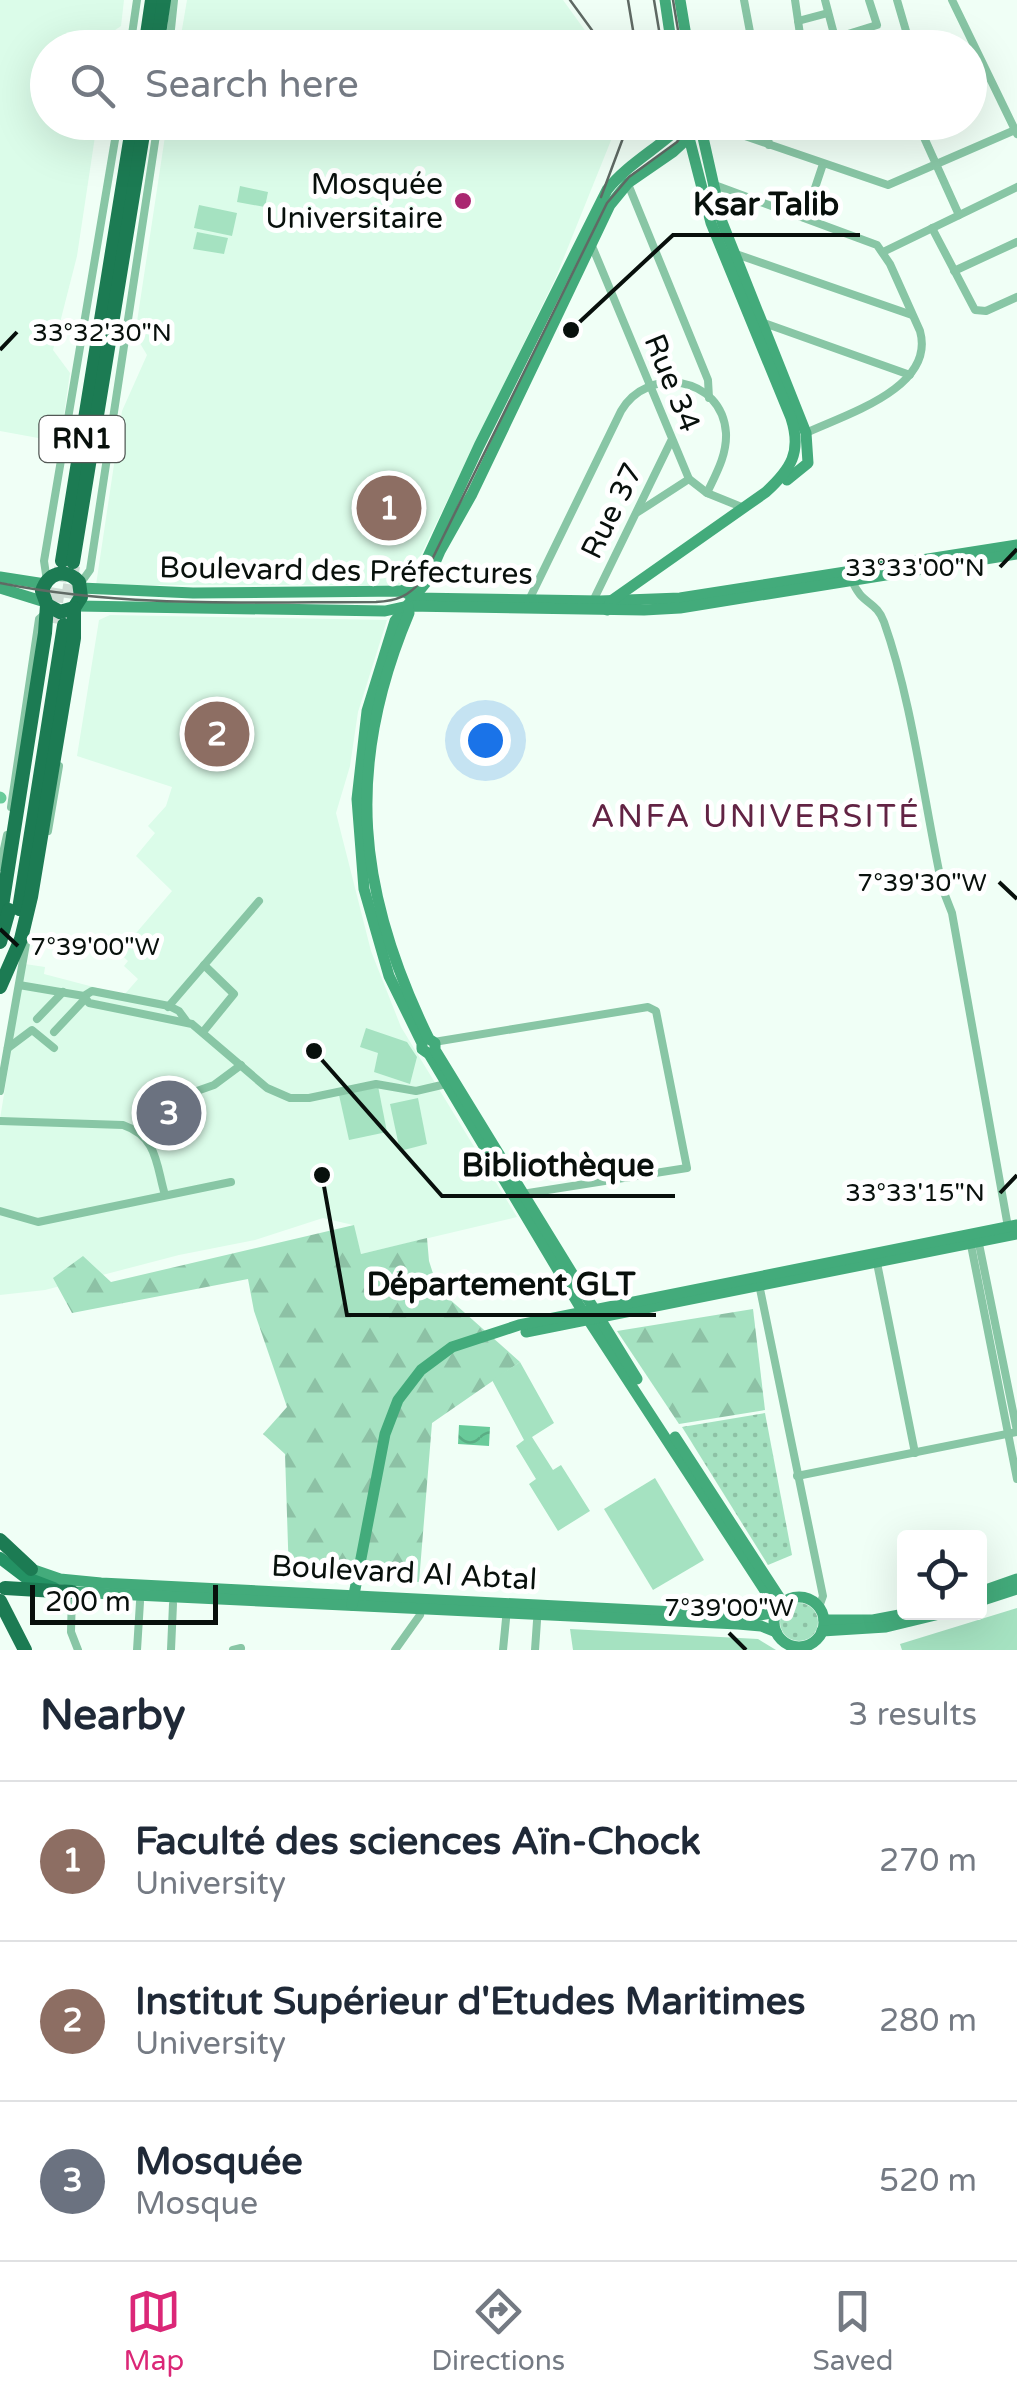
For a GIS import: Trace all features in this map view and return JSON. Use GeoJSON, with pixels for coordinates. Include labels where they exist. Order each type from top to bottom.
{"type":"FeatureCollection","features":[{"type":"Feature","properties":{"kind":"highway"},"geometry":{"type":"LineString","coordinates":[[148,30],[152,0]]}},
{"type":"Feature","properties":{"kind":"highway"},"geometry":{"type":"LineString","coordinates":[[160,30],[164,0]]}},
{"type":"Feature","properties":{"kind":"highway","name":"RN1"},"geometry":{"type":"LineString","coordinates":[[68,562],[131,140]]}},
{"type":"Feature","properties":{"kind":"highway","name":"RN1"},"geometry":{"type":"LineString","coordinates":[[106,324],[142,140]]}},
{"type":"Feature","properties":{"kind":"highway"},"geometry":{"type":"LineString","coordinates":[[0,966],[16,924],[27,858],[51,613],[42,592],[56,561],[89,363],[106,324]]}},
{"type":"Feature","properties":{"kind":"highway"},"geometry":{"type":"LineString","coordinates":[[0,986],[26,923],[74,638],[75,607],[110,372],[106,324]]}},
{"type":"Feature","properties":{"kind":"highway"},"geometry":{"type":"LineString","coordinates":[[47,581],[67,574],[80,584]]}},
{"type":"Feature","properties":{"kind":"highway"},"geometry":{"type":"LineString","coordinates":[[51,613],[75,607]]}},
{"type":"Feature","properties":{"kind":"highway"},"geometry":{"type":"LineString","coordinates":[[0,919],[51,613]]}},
{"type":"Feature","properties":{"kind":"highway"},"geometry":{"type":"LineString","coordinates":[[0,942],[12,892],[51,613]]}},
{"type":"Feature","properties":{"kind":"highway"},"geometry":{"type":"LineString","coordinates":[[27,858],[43,798],[62,668],[74,638]]}},
{"type":"Feature","properties":{"kind":"highway"},"geometry":{"type":"LineString","coordinates":[[0,1540],[31,1568]]}},
{"type":"Feature","properties":{"kind":"highway"},"geometry":{"type":"LineString","coordinates":[[24,1649],[3,1594],[72,1592]]}},
{"type":"Feature","properties":{"kind":"highway"},"geometry":{"type":"LineString","coordinates":[[0,1616],[24,1649]]}},
{"type":"Feature","properties":{"kind":"main road"},"geometry":{"type":"LineString","coordinates":[[0,1558],[32,1581],[72,1592]]}},
{"type":"Feature","properties":{"kind":"street"},"geometry":{"type":"LineString","coordinates":[[133,30],[137,0]]}},
{"type":"Feature","properties":{"kind":"street"},"geometry":{"type":"LineString","coordinates":[[171,30],[174,0]]}},
{"type":"Feature","properties":{"kind":"street"},"geometry":{"type":"LineString","coordinates":[[665,0],[669,30]]}},
{"type":"Feature","properties":{"kind":"street"},"geometry":{"type":"LineString","coordinates":[[680,0],[685,30]]}},
{"type":"Feature","properties":{"kind":"street"},"geometry":{"type":"LineString","coordinates":[[744,0],[749,30]]}},
{"type":"Feature","properties":{"kind":"street"},"geometry":{"type":"LineString","coordinates":[[795,0],[799,30]]}},
{"type":"Feature","properties":{"kind":"street"},"geometry":{"type":"LineString","coordinates":[[825,0],[833,30]]}},
{"type":"Feature","properties":{"kind":"street"},"geometry":{"type":"LineString","coordinates":[[864,30],[877,26],[869,0]]}},
{"type":"Feature","properties":{"kind":"street"},"geometry":{"type":"LineString","coordinates":[[896,0],[905,30]]}},
{"type":"Feature","properties":{"kind":"street"},"geometry":{"type":"LineString","coordinates":[[952,0],[966,30]]}},
{"type":"Feature","properties":{"kind":"street"},"geometry":{"type":"LineString","coordinates":[[798,21],[828,13]]}},
{"type":"Feature","properties":{"kind":"street"},"geometry":{"type":"LineString","coordinates":[[756,140],[888,185],[1016,132],[987,74]]}},
{"type":"Feature","properties":{"kind":"street"},"geometry":{"type":"LineString","coordinates":[[0,577],[47,581],[44,561],[115,140]]}},
{"type":"Feature","properties":{"kind":"street"},"geometry":{"type":"LineString","coordinates":[[80,584],[90,570],[155,140]]}},
{"type":"Feature","properties":{"kind":"street"},"geometry":{"type":"LineString","coordinates":[[517,1196],[389,976],[364,888],[357,835],[361,740],[373,686],[395,622],[607,190],[620,175],[668,140]]}},
{"type":"Feature","properties":{"kind":"street"},"geometry":{"type":"LineString","coordinates":[[685,140],[628,183],[610,205],[480,478],[427,581],[409,598],[409,613],[384,681],[373,731],[367,833],[373,884],[388,943],[446,1084],[779,1608],[776,1632],[785,1642],[800,1648],[819,1630],[897,1615]]}},
{"type":"Feature","properties":{"kind":"street"},"geometry":{"type":"LineString","coordinates":[[691,140],[711,223],[791,418],[799,460]]}},
{"type":"Feature","properties":{"kind":"street"},"geometry":{"type":"LineString","coordinates":[[615,605],[766,499],[799,460],[806,434],[711,184],[704,140]]}},
{"type":"Feature","properties":{"kind":"street"},"geometry":{"type":"LineString","coordinates":[[769,140],[770,145]]}},
{"type":"Feature","properties":{"kind":"street"},"geometry":{"type":"LineString","coordinates":[[925,140],[959,215]]}},
{"type":"Feature","properties":{"kind":"street"},"geometry":{"type":"LineString","coordinates":[[805,218],[823,164]]}},
{"type":"Feature","properties":{"kind":"street"},"geometry":{"type":"LineString","coordinates":[[628,183],[708,380],[709,398]]}},
{"type":"Feature","properties":{"kind":"street"},"geometry":{"type":"LineString","coordinates":[[711,184],[872,242],[883,252],[922,338],[910,375],[897,390],[806,434]]}},
{"type":"Feature","properties":{"kind":"street"},"geometry":{"type":"LineString","coordinates":[[883,252],[1017,187]]}},
{"type":"Feature","properties":{"kind":"street"},"geometry":{"type":"LineString","coordinates":[[932,228],[978,312],[1017,297]]}},
{"type":"Feature","properties":{"kind":"street"},"geometry":{"type":"LineString","coordinates":[[954,271],[1017,242]]}},
{"type":"Feature","properties":{"kind":"street","name":"Rue 34"},"geometry":{"type":"LineString","coordinates":[[591,245],[689,479],[707,493],[744,508]]}},
{"type":"Feature","properties":{"kind":"street"},"geometry":{"type":"LineString","coordinates":[[736,254],[912,314]]}},
{"type":"Feature","properties":{"kind":"street"},"geometry":{"type":"LineString","coordinates":[[764,323],[910,375]]}},
{"type":"Feature","properties":{"kind":"street"},"geometry":{"type":"LineString","coordinates":[[528,600],[620,410],[634,393],[670,380],[684,382],[709,398],[721,414],[726,443],[707,493]]}},
{"type":"Feature","properties":{"kind":"street","name":"Rue 37"},"geometry":{"type":"LineString","coordinates":[[593,601],[671,440]]}},
{"type":"Feature","properties":{"kind":"street"},"geometry":{"type":"LineString","coordinates":[[615,605],[744,508],[799,460]]}},
{"type":"Feature","properties":{"kind":"street"},"geometry":{"type":"LineString","coordinates":[[634,514],[689,479]]}},
{"type":"Feature","properties":{"kind":"street","name":"Boulevard des Préfectures"},"geometry":{"type":"LineString","coordinates":[[80,584],[193,593],[343,594],[680,608],[1017,546]]}},
{"type":"Feature","properties":{"kind":"street","name":"Boulevard des Préfectures"},"geometry":{"type":"LineString","coordinates":[[75,607],[385,610],[409,598],[593,601],[615,605],[1017,554]]}},
{"type":"Feature","properties":{"kind":"street"},"geometry":{"type":"LineString","coordinates":[[758,1282],[877,1263],[1014,1229],[952,913],[897,670],[880,614],[859,597],[855,577]]}},
{"type":"Feature","properties":{"kind":"street"},"geometry":{"type":"LineString","coordinates":[[427,581],[430,590],[440,598]]}},
{"type":"Feature","properties":{"kind":"street"},"geometry":{"type":"LineString","coordinates":[[648,583],[650,592],[660,599]]}},
{"type":"Feature","properties":{"kind":"street"},"geometry":{"type":"LineString","coordinates":[[0,588],[51,613]]}},
{"type":"Feature","properties":{"kind":"street"},"geometry":{"type":"LineString","coordinates":[[385,610],[395,622]]}},
{"type":"Feature","properties":{"kind":"street"},"geometry":{"type":"LineString","coordinates":[[0,867],[38,619],[51,613]]}},
{"type":"Feature","properties":{"kind":"street"},"geometry":{"type":"LineString","coordinates":[[0,1091],[57,790],[58,736]]}},
{"type":"Feature","properties":{"kind":"street"},"geometry":{"type":"LineString","coordinates":[[158,1018],[259,901]]}},
{"type":"Feature","properties":{"kind":"street"},"geometry":{"type":"LineString","coordinates":[[202,1032],[234,996],[204,965]]}},
{"type":"Feature","properties":{"kind":"street"},"geometry":{"type":"LineString","coordinates":[[19,985],[187,1022]]}},
{"type":"Feature","properties":{"kind":"street"},"geometry":{"type":"LineString","coordinates":[[54,1032],[92,990],[179,1010],[187,1022],[272,1091],[296,1099],[376,1084],[416,1092],[446,1084]]}},
{"type":"Feature","properties":{"kind":"street"},"geometry":{"type":"LineString","coordinates":[[37,1019],[62,992]]}},
{"type":"Feature","properties":{"kind":"street"},"geometry":{"type":"LineString","coordinates":[[430,1046],[648,1007],[656,1012],[687,1168],[517,1196]]}},
{"type":"Feature","properties":{"kind":"street"},"geometry":{"type":"LineString","coordinates":[[8,1048],[30,1030],[54,1048]]}},
{"type":"Feature","properties":{"kind":"street"},"geometry":{"type":"LineString","coordinates":[[194,1092],[214,1085],[241,1066]]}},
{"type":"Feature","properties":{"kind":"street"},"geometry":{"type":"LineString","coordinates":[[0,1120],[124,1125],[134,1129],[153,1146],[165,1196]]}},
{"type":"Feature","properties":{"kind":"street"},"geometry":{"type":"LineString","coordinates":[[0,1212],[38,1222],[231,1182]]}},
{"type":"Feature","properties":{"kind":"street"},"geometry":{"type":"LineString","coordinates":[[357,1601],[397,1419],[415,1388],[441,1363],[472,1346],[591,1315],[974,1239]]}},
{"type":"Feature","properties":{"kind":"street"},"geometry":{"type":"LineString","coordinates":[[974,1239],[1014,1432],[1017,1479]]}},
{"type":"Feature","properties":{"kind":"street"},"geometry":{"type":"LineString","coordinates":[[877,1263],[915,1452]]}},
{"type":"Feature","properties":{"kind":"street"},"geometry":{"type":"LineString","coordinates":[[758,1282],[823,1596],[819,1630]]}},
{"type":"Feature","properties":{"kind":"street"},"geometry":{"type":"LineString","coordinates":[[797,1476],[1014,1432]]}},
{"type":"Feature","properties":{"kind":"street","name":"Boulevard Al Abtal"},"geometry":{"type":"LineString","coordinates":[[31,1568],[70,1581],[738,1624],[776,1632]]}},
{"type":"Feature","properties":{"kind":"street"},"geometry":{"type":"LineString","coordinates":[[987,1590],[1017,1580]]}},
{"type":"Feature","properties":{"kind":"street"},"geometry":{"type":"LineString","coordinates":[[987,1599],[1017,1589]]}},
{"type":"Feature","properties":{"kind":"street"},"geometry":{"type":"LineString","coordinates":[[72,1592],[71,1632],[78,1650]]}},
{"type":"Feature","properties":{"kind":"street","name":"Boulevard Al Abtal"},"geometry":{"type":"LineString","coordinates":[[72,1592],[755,1616],[779,1608]]}},
{"type":"Feature","properties":{"kind":"street"},"geometry":{"type":"LineString","coordinates":[[779,1608],[800,1597],[813,1601],[819,1630]]}},
{"type":"Feature","properties":{"kind":"street"},"geometry":{"type":"LineString","coordinates":[[137,1650],[140,1602]]}},
{"type":"Feature","properties":{"kind":"street"},"geometry":{"type":"LineString","coordinates":[[171,1650],[173,1604]]}},
{"type":"Feature","properties":{"kind":"street"},"geometry":{"type":"LineString","coordinates":[[395,1650],[420,1614]]}},
{"type":"Feature","properties":{"kind":"street"},"geometry":{"type":"LineString","coordinates":[[503,1650],[506,1619]]}},
{"type":"Feature","properties":{"kind":"street"},"geometry":{"type":"LineString","coordinates":[[535,1650],[537,1620]]}},
{"type":"Feature","properties":{"kind":"street"},"geometry":{"type":"LineString","coordinates":[[819,1630],[886,1627],[915,1620]]}},
{"type":"Feature","properties":{"kind":"shaded area"},"geometry":{"type":"Polygon","coordinates":[[[0,0],[124,0],[121,26],[115,30],[30,30],[30,140],[94,140],[77,256],[53,350],[70,373],[60,442],[0,431],[0,0]]]}},
{"type":"Feature","properties":{"kind":"shaded area"},"geometry":{"type":"Polygon","coordinates":[[[187,0],[563,0],[585,30],[182,30],[187,0]]]}},
{"type":"Feature","properties":{"kind":"shaded area"},"geometry":{"type":"Polygon","coordinates":[[[164,140],[611,140],[556,277],[410,577],[399,585],[96,585],[122,411],[147,355],[135,335],[164,140]]]}},
{"type":"Feature","properties":{"kind":"shaded area"},"geometry":{"type":"Polygon","coordinates":[[[110,615],[387,620],[358,712],[350,766],[336,813],[371,951],[401,1027],[517,1217],[361,1254],[353,1225],[323,1218],[255,1240],[179,1255],[45,1290],[0,1295],[0,1119],[25,964],[45,967],[44,974],[124,995],[138,979],[124,966],[128,961],[119,953],[172,891],[136,856],[155,833],[148,826],[166,806],[172,787],[77,756],[99,620],[110,615]]]}},
{"type":"Feature","properties":{"kind":"green space"},"geometry":{"type":"Polygon","coordinates":[[[240,186],[268,192],[265,207],[237,202],[240,186]]]}},
{"type":"Feature","properties":{"kind":"green space"},"geometry":{"type":"Polygon","coordinates":[[[199,205],[237,213],[232,236],[194,228],[199,205]]]}},
{"type":"Feature","properties":{"kind":"green space"},"geometry":{"type":"Polygon","coordinates":[[[197,232],[228,238],[224,254],[193,249],[197,232]]]}},
{"type":"Feature","properties":{"kind":"green space"},"geometry":{"type":"Polygon","coordinates":[[[366,1028],[407,1042],[417,1057],[410,1084],[374,1072],[378,1053],[360,1047],[366,1028]]]}},
{"type":"Feature","properties":{"kind":"green space"},"geometry":{"type":"Polygon","coordinates":[[[378,1086],[387,1132],[349,1140],[339,1095],[378,1086]]]}},
{"type":"Feature","properties":{"kind":"green space"},"geometry":{"type":"Polygon","coordinates":[[[418,1098],[427,1144],[400,1151],[390,1104],[418,1098]]]}},
{"type":"Feature","properties":{"kind":"green space"},"geometry":{"type":"Polygon","coordinates":[[[354,1225],[361,1254],[427,1238],[438,1289],[520,1362],[432,1423],[419,1582],[289,1576],[285,1454],[263,1434],[287,1407],[254,1311],[248,1279],[72,1313],[53,1278],[83,1256],[111,1282],[354,1225]]]}},
{"type":"Feature","properties":{"kind":"green space"},"geometry":{"type":"Polygon","coordinates":[[[753,1309],[765,1410],[679,1424],[617,1331],[753,1309]]]}},
{"type":"Feature","properties":{"kind":"green space"},"geometry":{"type":"Polygon","coordinates":[[[520,1362],[554,1423],[532,1437],[553,1470],[561,1465],[590,1511],[558,1531],[529,1484],[536,1479],[516,1446],[524,1440],[492,1380],[520,1362]]]}},
{"type":"Feature","properties":{"kind":"green space"},"geometry":{"type":"Polygon","coordinates":[[[765,1413],[792,1555],[768,1565],[682,1427],[765,1413]]]}},
{"type":"Feature","properties":{"kind":"green space"},"geometry":{"type":"Polygon","coordinates":[[[655,1478],[704,1560],[653,1590],[604,1509],[655,1478]]]}},
{"type":"Feature","properties":{"kind":"green space"},"geometry":{"type":"Polygon","coordinates":[[[799,1603],[812,1609],[818,1622],[812,1635],[799,1641],[786,1635],[780,1622],[786,1609],[799,1603]]]}},
{"type":"Feature","properties":{"kind":"green space"},"geometry":{"type":"Polygon","coordinates":[[[1017,1608],[1017,1650],[902,1650],[900,1644],[1017,1608]]]}},
{"type":"Feature","properties":{"kind":"green space"},"geometry":{"type":"Polygon","coordinates":[[[570,1629],[758,1639],[776,1650],[573,1650],[570,1629]]]}},
{"type":"Feature","properties":{"kind":"water"},"geometry":{"type":"Polygon","coordinates":[[[459,1425],[490,1427],[489,1446],[458,1444],[459,1425]]]}},
{"type":"Feature","properties":{"kind":"tunnel"},"geometry":{"type":"LineString","coordinates":[[53,623],[62,562]]}},
{"type":"Feature","properties":{"kind":"tunnel"},"geometry":{"type":"LineString","coordinates":[[65,619],[73,566]]}},
{"type":"Feature","properties":{"kind":"tram line"},"geometry":{"type":"LineString","coordinates":[[570,0],[592,30]]}},
{"type":"Feature","properties":{"kind":"tram line"},"geometry":{"type":"LineString","coordinates":[[628,0],[633,30]]}},
{"type":"Feature","properties":{"kind":"tram line"},"geometry":{"type":"LineString","coordinates":[[654,0],[659,30]]}},
{"type":"Feature","properties":{"kind":"tram line"},"geometry":{"type":"LineString","coordinates":[[673,0],[678,30]]}},
{"type":"Feature","properties":{"kind":"tram line"},"geometry":{"type":"LineString","coordinates":[[601,197],[622,140]]}},
{"type":"Feature","properties":{"kind":"tram line"},"geometry":{"type":"LineString","coordinates":[[0,583],[93,597],[188,602],[376,602],[407,594],[422,580],[607,203],[629,177],[678,140]]}},
{"type":"Feature","properties":{"kind":"place","name":"Mosquée Universitaire"},"geometry":{"type":"Point","coordinates":[463,201]}},
{"type":"Feature","properties":{"kind":"place","name":"Ksar Talib"},"geometry":{"type":"Point","coordinates":[571,330]}},
{"type":"Feature","properties":{"kind":"place","name":"Faculté des sciences Aïn-Chock"},"geometry":{"type":"Point","coordinates":[389,508]}},
{"type":"Feature","properties":{"kind":"place","name":"Institut Supérieur d'Etudes Maritimes"},"geometry":{"type":"Point","coordinates":[217,734]}},
{"type":"Feature","properties":{"kind":"place","name":"Bibliothèque"},"geometry":{"type":"Point","coordinates":[314,1051]}},
{"type":"Feature","properties":{"kind":"place","name":"Mosquée"},"geometry":{"type":"Point","coordinates":[169,1113]}},
{"type":"Feature","properties":{"kind":"place","name":"Département GLT"},"geometry":{"type":"Point","coordinates":[322,1175]}},
{"type":"Feature","properties":{"kind":"district","name":"ANFA UNIVERSITÉ"},"geometry":{"type":"Point","coordinates":[756,817]}}]}
